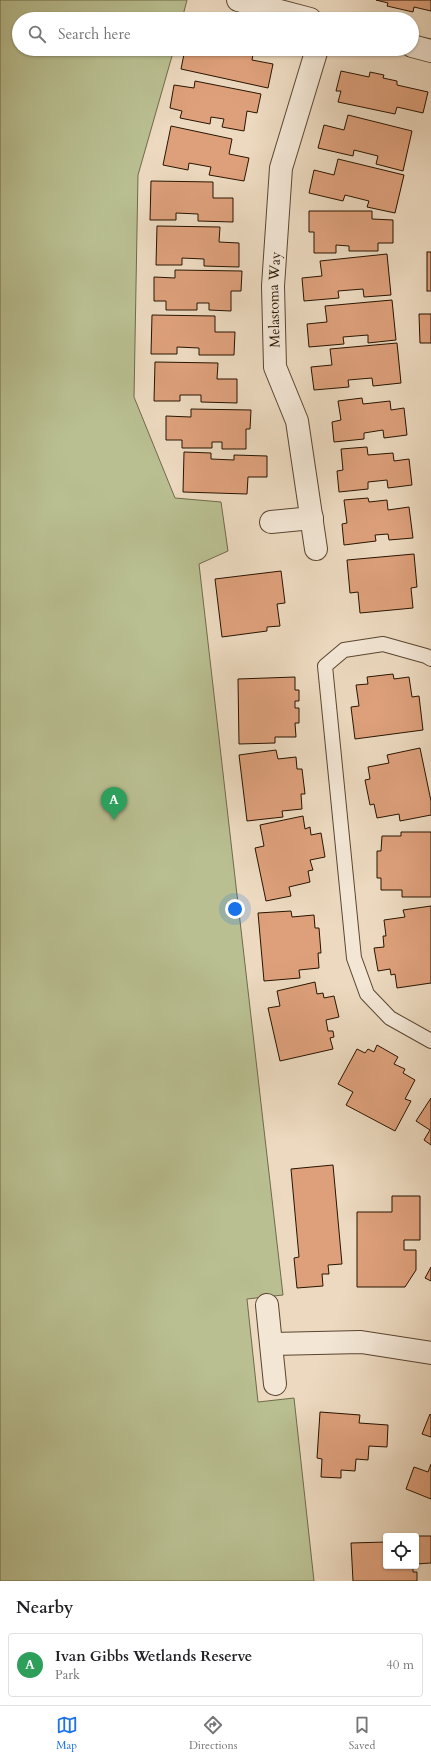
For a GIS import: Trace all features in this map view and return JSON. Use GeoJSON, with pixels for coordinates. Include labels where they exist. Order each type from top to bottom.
{"type":"FeatureCollection","features":[{"type":"Feature","properties":{"kind":"street"},"geometry":{"type":"LineString","coordinates":[[238,0],[283,12]]}},
{"type":"Feature","properties":{"kind":"street"},"geometry":{"type":"LineString","coordinates":[[419,48],[431,51]]}},
{"type":"Feature","properties":{"kind":"street","name":"Melastoma Way"},"geometry":{"type":"LineString","coordinates":[[315,56],[281,168],[273,286],[275,367],[297,421],[316,550]]}},
{"type":"Feature","properties":{"kind":"street"},"geometry":{"type":"LineString","coordinates":[[271,522],[312,518]]}},
{"type":"Feature","properties":{"kind":"street"},"geometry":{"type":"LineString","coordinates":[[267,1306],[275,1384]]}},
{"type":"Feature","properties":{"kind":"street"},"geometry":{"type":"LineString","coordinates":[[272,1344],[361,1342],[431,1353]]}},
{"type":"Feature","properties":{"kind":"lane"},"geometry":{"type":"LineString","coordinates":[[431,659],[426,656],[383,644],[344,650],[325,666],[354,958],[367,994],[390,1018],[431,1041]]}},
{"type":"Feature","properties":{"kind":"green space"},"geometry":{"type":"Polygon","coordinates":[[[0,0],[187,0],[184,12],[12,12],[12,56],[172,56],[138,175],[134,397],[175,498],[221,502],[228,551],[199,564],[283,1295],[247,1299],[258,1402],[294,1398],[314,1581],[0,1581],[0,0]]]}},
{"type":"Feature","properties":{"kind":"building"},"geometry":{"type":"Polygon","coordinates":[[[376,0],[431,0],[431,11],[414,7],[413,12],[387,6],[388,3],[376,0]]]}},
{"type":"Feature","properties":{"kind":"building"},"geometry":{"type":"Polygon","coordinates":[[[184,56],[253,56],[252,60],[273,64],[268,88],[181,69],[184,56]]]}},
{"type":"Feature","properties":{"kind":"building"},"geometry":{"type":"Polygon","coordinates":[[[341,71],[369,77],[370,72],[384,75],[383,78],[397,81],[397,85],[428,92],[423,113],[397,107],[395,114],[338,102],[341,91],[336,91],[341,71]]]}},
{"type":"Feature","properties":{"kind":"building"},"geometry":{"type":"Polygon","coordinates":[[[195,81],[261,94],[257,113],[247,111],[244,131],[222,127],[224,119],[211,117],[210,124],[180,118],[182,111],[170,108],[174,85],[194,88],[195,81]]]}},
{"type":"Feature","properties":{"kind":"building"},"geometry":{"type":"Polygon","coordinates":[[[348,115],[412,131],[403,171],[376,164],[378,156],[354,150],[353,156],[318,148],[324,125],[344,130],[348,115]]]}},
{"type":"Feature","properties":{"kind":"building"},"geometry":{"type":"Polygon","coordinates":[[[171,126],[232,139],[229,154],[249,158],[244,181],[209,175],[211,167],[189,163],[188,170],[163,165],[171,126]]]}},
{"type":"Feature","properties":{"kind":"building"},"geometry":{"type":"Polygon","coordinates":[[[338,159],[404,175],[395,213],[367,207],[369,201],[345,195],[343,201],[309,193],[314,170],[334,175],[338,159]]]}},
{"type":"Feature","properties":{"kind":"building"},"geometry":{"type":"Polygon","coordinates":[[[151,181],[213,182],[213,198],[233,198],[233,222],[198,221],[198,214],[176,213],[176,220],[150,220],[151,181]]]}},
{"type":"Feature","properties":{"kind":"building"},"geometry":{"type":"Polygon","coordinates":[[[309,211],[372,211],[372,219],[393,220],[393,243],[378,243],[378,251],[349,251],[349,246],[336,245],[336,253],[314,253],[314,232],[309,232],[309,211]]]}},
{"type":"Feature","properties":{"kind":"building"},"geometry":{"type":"Polygon","coordinates":[[[157,226],[220,227],[219,242],[239,243],[239,267],[204,266],[204,259],[182,258],[182,265],[156,265],[157,226]]]}},
{"type":"Feature","properties":{"kind":"building"},"geometry":{"type":"Polygon","coordinates":[[[427,252],[431,252],[431,291],[427,291],[427,252]]]}},
{"type":"Feature","properties":{"kind":"building"},"geometry":{"type":"Polygon","coordinates":[[[387,254],[391,295],[364,297],[363,289],[338,291],[339,298],[304,301],[302,278],[322,276],[320,261],[387,254]]]}},
{"type":"Feature","properties":{"kind":"building"},"geometry":{"type":"Polygon","coordinates":[[[175,270],[242,271],[241,291],[231,291],[231,311],[209,310],[209,303],[197,303],[197,310],[166,310],[166,301],[154,301],[154,277],[175,278],[175,270]]]}},
{"type":"Feature","properties":{"kind":"building"},"geometry":{"type":"Polygon","coordinates":[[[392,300],[396,340],[368,343],[368,335],[343,337],[344,344],[309,347],[307,324],[327,322],[325,306],[392,300]]]}},
{"type":"Feature","properties":{"kind":"building"},"geometry":{"type":"Polygon","coordinates":[[[419,314],[431,314],[431,343],[420,343],[419,314]]]}},
{"type":"Feature","properties":{"kind":"building"},"geometry":{"type":"Polygon","coordinates":[[[152,315],[215,316],[215,332],[235,332],[234,355],[199,355],[199,348],[177,347],[177,354],[151,354],[152,315]]]}},
{"type":"Feature","properties":{"kind":"building"},"geometry":{"type":"Polygon","coordinates":[[[397,343],[401,383],[373,386],[372,378],[348,380],[349,387],[314,390],[311,367],[332,365],[330,349],[397,343]]]}},
{"type":"Feature","properties":{"kind":"building"},"geometry":{"type":"Polygon","coordinates":[[[155,362],[218,363],[217,379],[237,379],[237,403],[201,402],[201,395],[180,395],[180,401],[154,401],[155,362]]]}},
{"type":"Feature","properties":{"kind":"building"},"geometry":{"type":"Polygon","coordinates":[[[362,398],[363,404],[390,401],[391,410],[404,408],[407,435],[384,438],[383,430],[364,433],[364,439],[334,442],[332,422],[341,420],[338,401],[362,398]]]}},
{"type":"Feature","properties":{"kind":"building"},"geometry":{"type":"Polygon","coordinates":[[[191,409],[251,410],[250,429],[246,429],[246,449],[222,449],[222,442],[212,442],[212,448],[182,448],[182,440],[166,440],[166,416],[191,417],[191,409]]]}},
{"type":"Feature","properties":{"kind":"building"},"geometry":{"type":"Polygon","coordinates":[[[367,447],[368,455],[393,453],[394,461],[409,459],[412,485],[388,488],[387,480],[368,482],[368,489],[339,492],[337,471],[343,470],[341,449],[367,447]]]}},
{"type":"Feature","properties":{"kind":"building"},"geometry":{"type":"Polygon","coordinates":[[[184,452],[211,453],[211,459],[234,460],[234,455],[267,456],[267,477],[248,477],[247,494],[183,492],[184,452]]]}},
{"type":"Feature","properties":{"kind":"building"},"geometry":{"type":"Polygon","coordinates":[[[368,498],[369,502],[387,500],[388,510],[409,507],[413,538],[389,540],[388,534],[375,535],[376,541],[344,545],[342,524],[347,523],[344,500],[368,498]]]}},
{"type":"Feature","properties":{"kind":"building"},"geometry":{"type":"Polygon","coordinates":[[[414,554],[417,587],[411,588],[413,608],[360,613],[358,592],[350,593],[347,560],[414,554]]]}},
{"type":"Feature","properties":{"kind":"building"},"geometry":{"type":"Polygon","coordinates":[[[281,571],[285,603],[277,604],[280,626],[267,627],[267,631],[222,637],[215,579],[281,571]]]}},
{"type":"Feature","properties":{"kind":"building"},"geometry":{"type":"Polygon","coordinates":[[[393,674],[394,679],[409,677],[412,697],[419,696],[423,730],[355,739],[351,707],[359,706],[356,685],[368,684],[367,677],[393,674]]]}},
{"type":"Feature","properties":{"kind":"building"},"geometry":{"type":"Polygon","coordinates":[[[295,677],[295,690],[299,690],[299,701],[295,701],[295,708],[299,708],[299,723],[295,723],[296,737],[275,737],[275,743],[239,744],[238,679],[295,677]]]}},
{"type":"Feature","properties":{"kind":"building"},"geometry":{"type":"Polygon","coordinates":[[[420,748],[431,801],[431,815],[400,821],[399,814],[377,818],[374,804],[370,805],[365,780],[370,779],[368,767],[389,763],[387,755],[420,748]]]}},
{"type":"Feature","properties":{"kind":"building"},"geometry":{"type":"Polygon","coordinates":[[[276,750],[278,759],[296,757],[297,769],[302,769],[305,794],[301,794],[302,809],[282,811],[283,817],[247,821],[239,755],[276,750]]]}},
{"type":"Feature","properties":{"kind":"building"},"geometry":{"type":"Polygon","coordinates":[[[303,816],[305,829],[310,827],[311,835],[321,833],[325,857],[310,860],[313,870],[308,871],[310,882],[289,887],[291,896],[266,901],[255,848],[264,846],[260,825],[303,816]]]}},
{"type":"Feature","properties":{"kind":"building"},"geometry":{"type":"Polygon","coordinates":[[[401,832],[431,832],[431,897],[402,897],[402,890],[381,890],[381,878],[377,878],[377,851],[381,851],[382,836],[401,836],[401,832]]]}},
{"type":"Feature","properties":{"kind":"building"},"geometry":{"type":"Polygon","coordinates":[[[431,906],[431,983],[397,988],[395,974],[391,975],[390,969],[378,971],[374,948],[384,947],[383,936],[386,936],[384,920],[405,917],[403,910],[431,906]]]}},
{"type":"Feature","properties":{"kind":"building"},"geometry":{"type":"Polygon","coordinates":[[[291,911],[292,917],[314,915],[315,928],[319,928],[321,953],[318,953],[319,968],[299,970],[300,978],[264,981],[258,913],[291,911]]]}},
{"type":"Feature","properties":{"kind":"building"},"geometry":{"type":"Polygon","coordinates":[[[315,982],[317,994],[323,993],[324,998],[334,996],[339,1017],[326,1020],[328,1031],[333,1031],[334,1037],[330,1038],[333,1049],[280,1061],[268,1008],[280,1006],[277,991],[315,982]]]}},
{"type":"Feature","properties":{"kind":"building"},"geometry":{"type":"Polygon","coordinates":[[[377,1045],[398,1057],[394,1064],[405,1069],[403,1073],[415,1080],[405,1099],[411,1101],[395,1131],[346,1105],[353,1092],[338,1084],[357,1049],[365,1053],[368,1049],[374,1052],[377,1045]]]}},
{"type":"Feature","properties":{"kind":"building"},"geometry":{"type":"Polygon","coordinates":[[[431,1098],[431,1145],[424,1140],[430,1130],[416,1121],[431,1098]]]}},
{"type":"Feature","properties":{"kind":"building"},"geometry":{"type":"Polygon","coordinates":[[[333,1165],[342,1264],[328,1265],[329,1274],[322,1274],[323,1286],[297,1288],[294,1258],[299,1257],[291,1169],[333,1165]]]}},
{"type":"Feature","properties":{"kind":"building"},"geometry":{"type":"Polygon","coordinates":[[[392,1196],[420,1196],[420,1240],[404,1240],[404,1250],[416,1250],[416,1270],[405,1287],[357,1287],[357,1212],[392,1212],[392,1196]]]}},
{"type":"Feature","properties":{"kind":"building"},"geometry":{"type":"Polygon","coordinates":[[[431,1267],[431,1281],[425,1278],[431,1267]]]}},
{"type":"Feature","properties":{"kind":"building"},"geometry":{"type":"Polygon","coordinates":[[[320,1412],[360,1415],[359,1423],[388,1425],[387,1447],[369,1446],[368,1460],[356,1459],[355,1471],[341,1470],[341,1478],[321,1477],[322,1459],[317,1458],[320,1412]]]}},
{"type":"Feature","properties":{"kind":"building"},"geometry":{"type":"Polygon","coordinates":[[[430,1414],[431,1415],[431,1437],[422,1434],[430,1414]]]}},
{"type":"Feature","properties":{"kind":"building"},"geometry":{"type":"Polygon","coordinates":[[[431,1464],[431,1499],[406,1489],[414,1467],[428,1472],[431,1464]]]}},
{"type":"Feature","properties":{"kind":"building"},"geometry":{"type":"Polygon","coordinates":[[[419,1536],[431,1536],[431,1563],[419,1564],[419,1536]]]}},
{"type":"Feature","properties":{"kind":"building"},"geometry":{"type":"Polygon","coordinates":[[[383,1542],[383,1569],[413,1569],[413,1572],[417,1572],[417,1581],[353,1581],[351,1543],[383,1542]]]}},
{"type":"Feature","properties":{"kind":"place","name":"Ivan Gibbs Wetlands Reserve"},"geometry":{"type":"Point","coordinates":[114,820]}}]}
